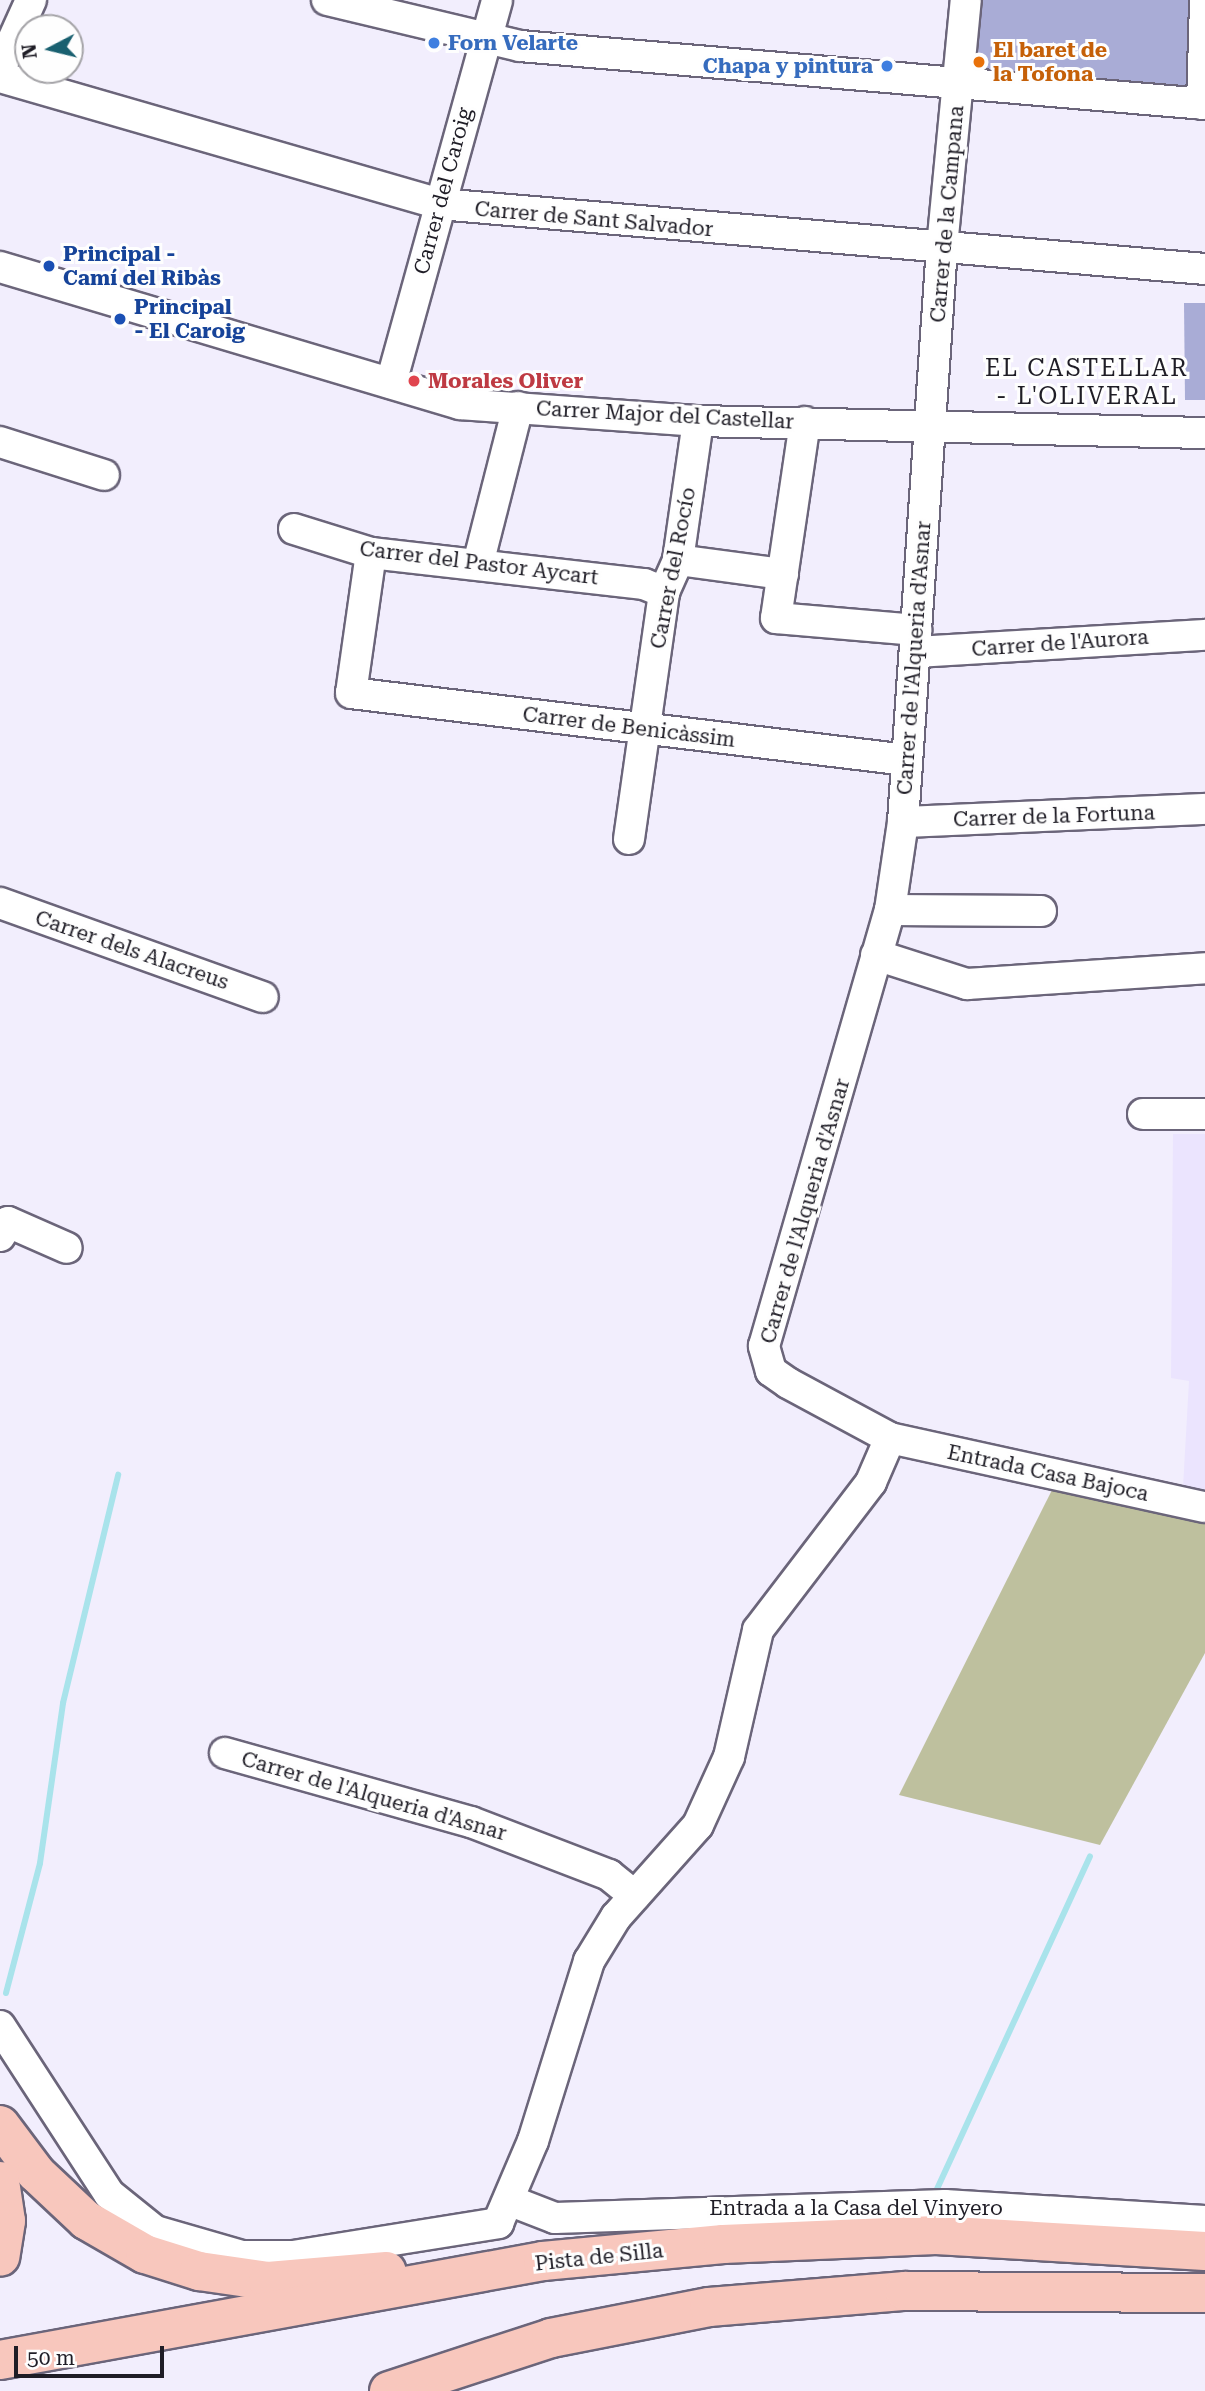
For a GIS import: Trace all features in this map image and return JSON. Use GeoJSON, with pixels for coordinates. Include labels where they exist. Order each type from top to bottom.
{"type":"FeatureCollection","features":[{"type":"Feature","properties":{"kind":"highway"},"geometry":{"type":"LineString","coordinates":[[0,2125],[36,2173],[86,2220],[145,2254],[199,2271],[268,2281],[488,2257],[543,2261]]}},
{"type":"Feature","properties":{"kind":"highway"},"geometry":{"type":"LineString","coordinates":[[0,2180],[6,2221],[0,2257]]}},
{"type":"Feature","properties":{"kind":"highway","name":"Pista de Silla"},"geometry":{"type":"LineString","coordinates":[[0,2360],[543,2261],[723,2244],[936,2235],[1205,2251]]}},
{"type":"Feature","properties":{"kind":"highway"},"geometry":{"type":"LineString","coordinates":[[389,2391],[551,2337],[709,2307],[905,2291],[1205,2293]]}},
{"type":"Feature","properties":{"kind":"street"},"geometry":{"type":"LineString","coordinates":[[0,69],[31,0]]}},
{"type":"Feature","properties":{"kind":"street"},"geometry":{"type":"LineString","coordinates":[[327,0],[485,42],[1204,104],[1205,0]]}},
{"type":"Feature","properties":{"kind":"street","name":"Carrer del Caroig"},"geometry":{"type":"LineString","coordinates":[[391,383],[497,0]]}},
{"type":"Feature","properties":{"kind":"street","name":"Carrer de la Campana"},"geometry":{"type":"LineString","coordinates":[[929,428],[942,247],[966,0]]}},
{"type":"Feature","properties":{"kind":"street","name":"Carrer de Sant Salvador"},"geometry":{"type":"LineString","coordinates":[[0,77],[439,204],[1205,269]]}},
{"type":"Feature","properties":{"kind":"street","name":"Carrer Major del Castellar"},"geometry":{"type":"LineString","coordinates":[[0,267],[460,404],[698,421],[1205,433]]}},
{"type":"Feature","properties":{"kind":"street"},"geometry":{"type":"LineString","coordinates":[[478,564],[518,407]]}},
{"type":"Feature","properties":{"kind":"street","name":"Carrer del Rocío"},"geometry":{"type":"LineString","coordinates":[[629,839],[664,592],[678,561],[698,421]]}},
{"type":"Feature","properties":{"kind":"street"},"geometry":{"type":"LineString","coordinates":[[678,561],[783,574],[805,422]]}},
{"type":"Feature","properties":{"kind":"street","name":"Carrer de l'Alqueria d'Asnar"},"geometry":{"type":"LineString","coordinates":[[890,1438],[780,1377],[764,1346],[890,910],[904,822],[929,428]]}},
{"type":"Feature","properties":{"kind":"street"},"geometry":{"type":"LineString","coordinates":[[0,442],[104,475]]}},
{"type":"Feature","properties":{"kind":"street","name":"Carrer del Pastor Aycart"},"geometry":{"type":"LineString","coordinates":[[294,529],[372,552],[644,584],[664,592]]}},
{"type":"Feature","properties":{"kind":"street","name":"Carrer de Benicàssim"},"geometry":{"type":"LineString","coordinates":[[372,552],[351,693],[907,760]]}},
{"type":"Feature","properties":{"kind":"street","name":"Carrer de l'Aurora"},"geometry":{"type":"LineString","coordinates":[[783,574],[776,618],[916,641],[1205,635]]}},
{"type":"Feature","properties":{"kind":"street","name":"Carrer de la Fortuna"},"geometry":{"type":"LineString","coordinates":[[904,822],[1205,809]]}},
{"type":"Feature","properties":{"kind":"street","name":"Carrer dels Alacreus"},"geometry":{"type":"LineString","coordinates":[[0,903],[263,997]]}},
{"type":"Feature","properties":{"kind":"street"},"geometry":{"type":"LineString","coordinates":[[890,910],[1041,911]]}},
{"type":"Feature","properties":{"kind":"street"},"geometry":{"type":"LineString","coordinates":[[876,955],[967,984],[1205,968]]}},
{"type":"Feature","properties":{"kind":"street"},"geometry":{"type":"LineString","coordinates":[[1143,1114],[1205,1114]]}},
{"type":"Feature","properties":{"kind":"street"},"geometry":{"type":"LineString","coordinates":[[0,1236],[8,1222],[67,1248]]}},
{"type":"Feature","properties":{"kind":"street"},"geometry":{"type":"LineString","coordinates":[[0,2026],[109,2194],[155,2231],[199,2248],[242,2256],[375,2245],[488,2226],[508,2213],[589,1961],[635,1896],[698,1825],[718,1788],[748,1659],[769,1610],[871,1482],[890,1438]]}},
{"type":"Feature","properties":{"kind":"street","name":"Entrada Casa Bajoca"},"geometry":{"type":"LineString","coordinates":[[890,1438],[1205,1507]]}},
{"type":"Feature","properties":{"kind":"street","name":"Carrer de l'Alqueria d'Asnar"},"geometry":{"type":"LineString","coordinates":[[225,1753],[471,1822],[609,1875],[635,1896]]}},
{"type":"Feature","properties":{"kind":"street","name":"Entrada a la Casa del Vinyero"},"geometry":{"type":"LineString","coordinates":[[511,2201],[555,2218],[918,2205],[1205,2221]]}},
{"type":"Feature","properties":{"kind":"shaded area"},"geometry":{"type":"Polygon","coordinates":[[[1173,1134],[1205,1134],[1205,1492],[1183,1487],[1189,1381],[1171,1378],[1173,1134]]]}},
{"type":"Feature","properties":{"kind":"green space"},"geometry":{"type":"Polygon","coordinates":[[[1055,1484],[1205,1518],[1205,1653],[1100,1845],[899,1795],[1055,1484]]]}},
{"type":"Feature","properties":{"kind":"building"},"geometry":{"type":"Polygon","coordinates":[[[976,0],[1192,0],[1192,87],[970,68],[976,0]]]}},
{"type":"Feature","properties":{"kind":"building"},"geometry":{"type":"Polygon","coordinates":[[[1184,303],[1205,303],[1205,400],[1185,400],[1184,303]]]}},
{"type":"Feature","properties":{"kind":"waterway"},"geometry":{"type":"LineString","coordinates":[[6,1993],[40,1863],[63,1703],[118,1475]]}},
{"type":"Feature","properties":{"kind":"waterway"},"geometry":{"type":"LineString","coordinates":[[937,2189],[1090,1857]]}},
{"type":"Feature","properties":{"kind":"place","name":"Forn Velarte"},"geometry":{"type":"Point","coordinates":[434,43]}},
{"type":"Feature","properties":{"kind":"place","name":"El baret de la Tofona"},"geometry":{"type":"Point","coordinates":[979,62]}},
{"type":"Feature","properties":{"kind":"place","name":"Chapa y pintura"},"geometry":{"type":"Point","coordinates":[887,66]}},
{"type":"Feature","properties":{"kind":"place","name":"Principal - Camí del Ribàs"},"geometry":{"type":"Point","coordinates":[49,266]}},
{"type":"Feature","properties":{"kind":"place","name":"Principal - El Caroig"},"geometry":{"type":"Point","coordinates":[120,319]}},
{"type":"Feature","properties":{"kind":"place","name":"Morales Oliver"},"geometry":{"type":"Point","coordinates":[414,381]}},
{"type":"Feature","properties":{"kind":"district","name":"EL CASTELLAR - L'OLIVERAL"},"geometry":{"type":"Point","coordinates":[1087,383]}}]}
